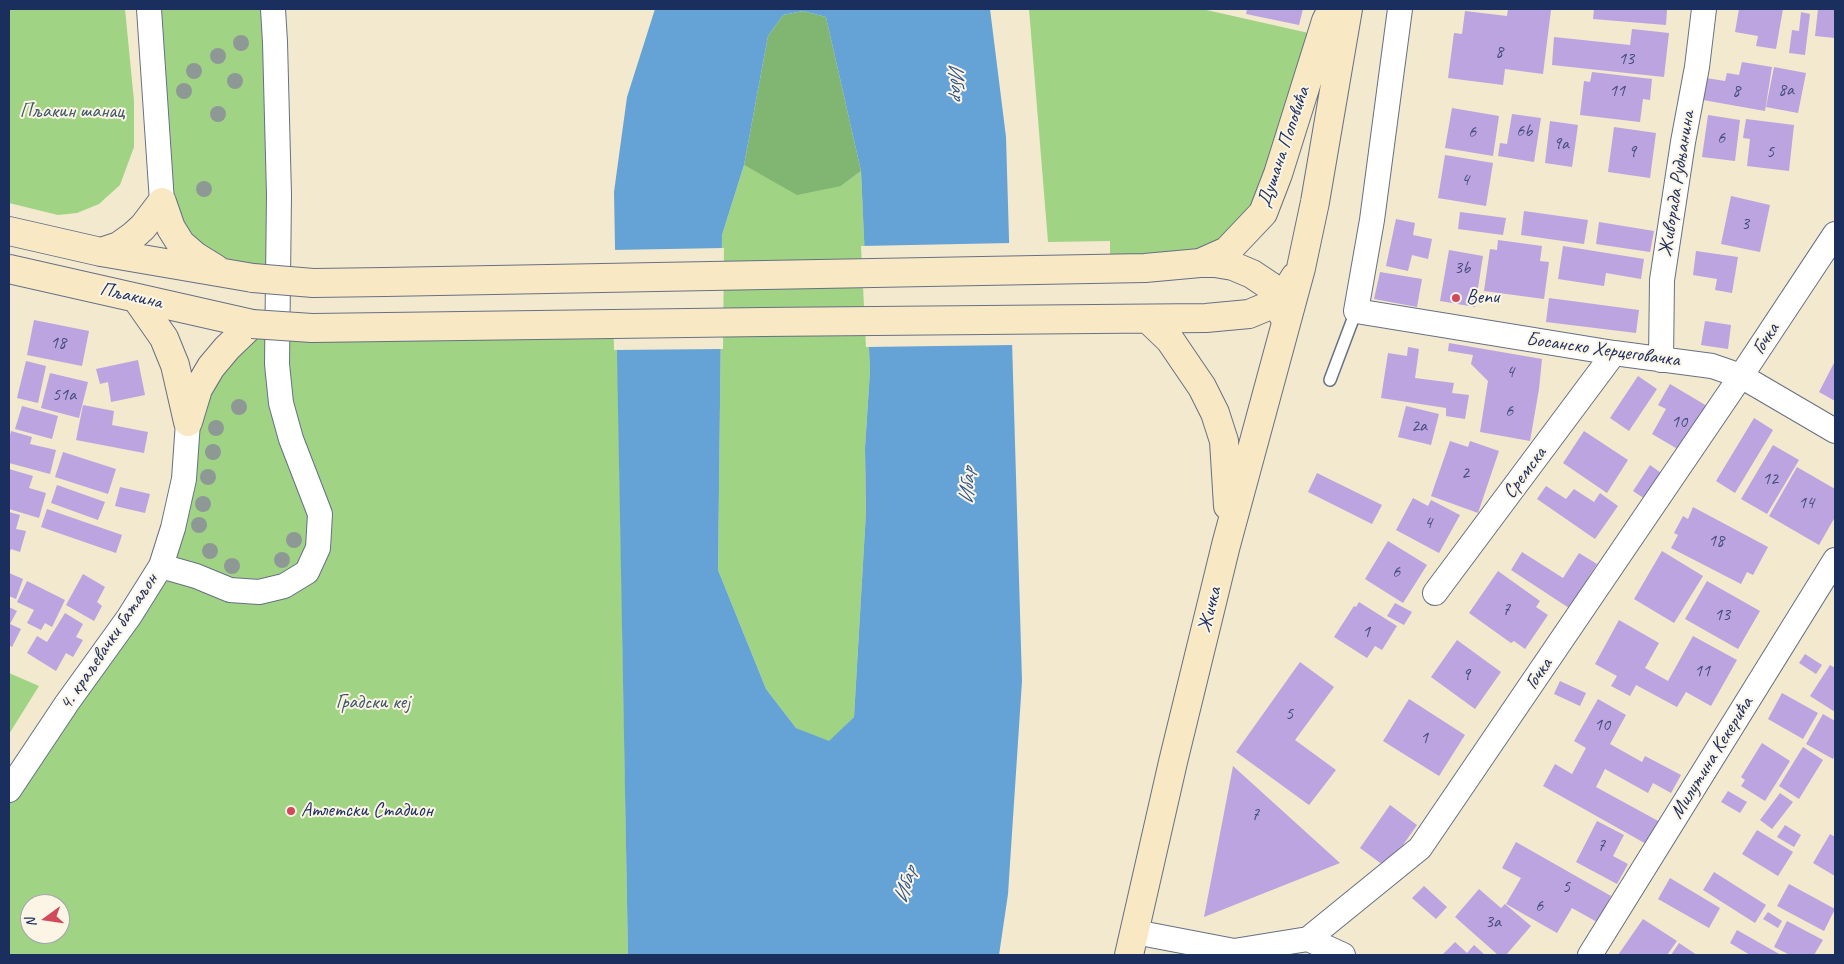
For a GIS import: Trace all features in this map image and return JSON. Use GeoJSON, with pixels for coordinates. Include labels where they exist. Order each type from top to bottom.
{"type":"FeatureCollection","features":[{"type":"Feature","properties":{"kind":"main road","name":"Душана Поповића"},"geometry":{"type":"LineString","coordinates":[[253,278],[312,283],[1145,268],[1200,263],[1227,251],[1263,213],[1278,174],[1326,21],[1332,9]]}},
{"type":"Feature","properties":{"kind":"main road","name":"Душана Поповића"},"geometry":{"type":"LineString","coordinates":[[1301,268],[1315,202],[1348,9]]}},
{"type":"Feature","properties":{"kind":"main road"},"geometry":{"type":"LineString","coordinates":[[101,252],[120,246],[133,236],[143,227],[162,202]]}},
{"type":"Feature","properties":{"kind":"main road"},"geometry":{"type":"LineString","coordinates":[[162,202],[171,228],[181,244],[195,256],[226,275]]}},
{"type":"Feature","properties":{"kind":"main road","name":"Пљакина"},"geometry":{"type":"LineString","coordinates":[[9,231],[101,252],[226,275],[253,278]]}},
{"type":"Feature","properties":{"kind":"main road"},"geometry":{"type":"LineString","coordinates":[[1200,263],[1233,266],[1252,274],[1270,286],[1279,298],[1283,313],[1282,336]]}},
{"type":"Feature","properties":{"kind":"main road"},"geometry":{"type":"LineString","coordinates":[[1279,298],[1301,268]]}},
{"type":"Feature","properties":{"kind":"main road","name":"Жичка"},"geometry":{"type":"LineString","coordinates":[[1132,944],[1173,762],[1226,545],[1301,268]]}},
{"type":"Feature","properties":{"kind":"main road","name":"Пљакина"},"geometry":{"type":"LineString","coordinates":[[9,269],[252,324],[312,328],[1206,318],[1248,314],[1273,304],[1279,298]]}},
{"type":"Feature","properties":{"kind":"main road"},"geometry":{"type":"LineString","coordinates":[[136,298],[164,338],[175,365],[188,422]]}},
{"type":"Feature","properties":{"kind":"main road"},"geometry":{"type":"LineString","coordinates":[[1148,319],[1170,340],[1202,386],[1215,414],[1224,442],[1227,472],[1228,509],[1226,545]]}},
{"type":"Feature","properties":{"kind":"main road"},"geometry":{"type":"LineString","coordinates":[[188,422],[198,389],[211,367],[226,348],[252,324]]}},
{"type":"Feature","properties":{"kind":"street"},"geometry":{"type":"LineString","coordinates":[[149,9],[162,202]]}},
{"type":"Feature","properties":{"kind":"street"},"geometry":{"type":"LineString","coordinates":[[161,566],[196,576],[230,590],[259,592],[284,586],[307,572],[318,548],[320,514],[291,439],[281,403],[277,364],[279,195],[276,42],[273,9]]}},
{"type":"Feature","properties":{"kind":"street"},"geometry":{"type":"LineString","coordinates":[[1356,311],[1372,220],[1400,9]]}},
{"type":"Feature","properties":{"kind":"street","name":"Живорада Рудњанина"},"geometry":{"type":"LineString","coordinates":[[1661,360],[1662,280],[1683,142],[1697,67],[1704,9]]}},
{"type":"Feature","properties":{"kind":"street","name":"Гочка"},"geometry":{"type":"LineString","coordinates":[[1308,939],[1420,848],[1741,376],[1835,234]]}},
{"type":"Feature","properties":{"kind":"street","name":"Босанско Херцеговачка"},"geometry":{"type":"LineString","coordinates":[[1356,311],[1614,353],[1712,366],[1741,376],[1835,431]]}},
{"type":"Feature","properties":{"kind":"street","name":"Сремска"},"geometry":{"type":"LineString","coordinates":[[1436,593],[1614,353]]}},
{"type":"Feature","properties":{"kind":"street","name":"4. краљевачки батаљон"},"geometry":{"type":"LineString","coordinates":[[9,790],[129,617],[161,566],[173,528],[184,479],[188,422]]}},
{"type":"Feature","properties":{"kind":"street","name":"Милутина Кекерића"},"geometry":{"type":"LineString","coordinates":[[1590,955],[1835,560]]}},
{"type":"Feature","properties":{"kind":"street"},"geometry":{"type":"LineString","coordinates":[[1132,944],[1234,950],[1308,939],[1343,955]]}},
{"type":"Feature","properties":{"kind":"lane"},"geometry":{"type":"LineString","coordinates":[[1330,380],[1356,311]]}},
{"type":"Feature","properties":{"kind":"green space","name":"Пљакин шанац"},"geometry":{"type":"Polygon","coordinates":[[[9,9],[125,9],[134,101],[134,147],[120,185],[99,204],[77,213],[58,215],[9,203],[9,9]]]}},
{"type":"Feature","properties":{"kind":"green space"},"geometry":{"type":"Polygon","coordinates":[[[149,9],[273,9],[279,257],[253,278],[171,228],[149,9]]]}},
{"type":"Feature","properties":{"kind":"green space"},"geometry":{"type":"Polygon","coordinates":[[[1029,9],[1202,9],[1322,36],[1278,174],[1227,251],[1110,269],[1110,241],[1048,242],[1029,9]]]}},
{"type":"Feature","properties":{"kind":"green space"},"geometry":{"type":"Polygon","coordinates":[[[803,11],[826,17],[861,171],[841,186],[797,195],[744,165],[768,36],[783,15],[803,11]]]}},
{"type":"Feature","properties":{"kind":"green space"},"geometry":{"type":"Polygon","coordinates":[[[744,165],[768,178],[841,186],[861,171],[870,371],[865,448],[866,512],[854,717],[829,742],[796,728],[766,689],[718,570],[722,235],[744,165]]]}},
{"type":"Feature","properties":{"kind":"green space","name":"Градски кеј"},"geometry":{"type":"Polygon","coordinates":[[[617,323],[628,955],[9,955],[9,790],[161,566],[188,422],[252,324],[617,323]]]}},
{"type":"Feature","properties":{"kind":"green space"},"geometry":{"type":"Polygon","coordinates":[[[9,673],[39,686],[9,734],[9,673]]]}},
{"type":"Feature","properties":{"kind":"water","name":"Ибар"},"geometry":{"type":"Polygon","coordinates":[[[655,9],[990,9],[1006,137],[1022,681],[1008,894],[999,955],[628,955],[614,192],[627,97],[655,9]],[[803,11],[783,15],[768,36],[744,165],[722,235],[718,570],[766,689],[796,728],[829,741],[854,717],[866,512],[865,448],[870,371],[861,171],[826,17],[803,11]]]}},
{"type":"Feature","properties":{"kind":"pier"},"geometry":{"type":"Polygon","coordinates":[[[1011,243],[1014,345],[866,347],[861,246],[1011,243]]]}},
{"type":"Feature","properties":{"kind":"pier"},"geometry":{"type":"Polygon","coordinates":[[[724,248],[723,349],[614,350],[612,250],[724,248]]]}},
{"type":"Feature","properties":{"kind":"building"},"geometry":{"type":"Polygon","coordinates":[[[1247,9],[1303,9],[1299,25],[1246,14],[1247,9]]]}},
{"type":"Feature","properties":{"kind":"building"},"geometry":{"type":"Polygon","coordinates":[[[1508,9],[1551,10],[1543,74],[1505,69],[1503,85],[1448,78],[1454,33],[1462,34],[1465,11],[1507,16],[1508,9]]]}},
{"type":"Feature","properties":{"kind":"building"},"geometry":{"type":"Polygon","coordinates":[[[1594,9],[1667,9],[1666,25],[1593,19],[1594,9]]]}},
{"type":"Feature","properties":{"kind":"building"},"geometry":{"type":"Polygon","coordinates":[[[1739,9],[1783,9],[1776,49],[1756,46],[1758,36],[1735,32],[1739,9]]]}},
{"type":"Feature","properties":{"kind":"building"},"geometry":{"type":"Polygon","coordinates":[[[1818,9],[1835,9],[1835,38],[1815,36],[1818,9]]]}},
{"type":"Feature","properties":{"kind":"building"},"geometry":{"type":"Polygon","coordinates":[[[1801,12],[1810,14],[1805,55],[1789,53],[1792,30],[1799,31],[1801,12]]]}},
{"type":"Feature","properties":{"kind":"building"},"geometry":{"type":"Polygon","coordinates":[[[1632,29],[1669,33],[1664,77],[1552,65],[1554,37],[1630,45],[1632,29]]]}},
{"type":"Feature","properties":{"kind":"building"},"geometry":{"type":"Polygon","coordinates":[[[1742,62],[1772,67],[1765,111],[1703,100],[1706,78],[1725,81],[1727,73],[1739,75],[1742,62]]]}},
{"type":"Feature","properties":{"kind":"building"},"geometry":{"type":"Polygon","coordinates":[[[1774,67],[1806,73],[1798,113],[1766,107],[1774,67]]]}},
{"type":"Feature","properties":{"kind":"building"},"geometry":{"type":"Polygon","coordinates":[[[1592,72],[1652,79],[1650,100],[1643,99],[1640,122],[1580,115],[1584,81],[1590,82],[1592,72]]]}},
{"type":"Feature","properties":{"kind":"building"},"geometry":{"type":"Polygon","coordinates":[[[1452,108],[1499,116],[1493,156],[1445,148],[1452,108]]]}},
{"type":"Feature","properties":{"kind":"building"},"geometry":{"type":"Polygon","coordinates":[[[1512,114],[1541,118],[1534,162],[1498,156],[1500,143],[1507,144],[1512,114]]]}},
{"type":"Feature","properties":{"kind":"building"},"geometry":{"type":"Polygon","coordinates":[[[1708,115],[1740,120],[1735,161],[1702,157],[1708,115]]]}},
{"type":"Feature","properties":{"kind":"building"},"geometry":{"type":"Polygon","coordinates":[[[1746,119],[1794,125],[1789,171],[1747,166],[1750,139],[1743,138],[1746,119]]]}},
{"type":"Feature","properties":{"kind":"building"},"geometry":{"type":"Polygon","coordinates":[[[1550,121],[1578,125],[1572,167],[1545,163],[1550,121]]]}},
{"type":"Feature","properties":{"kind":"building"},"geometry":{"type":"Polygon","coordinates":[[[1614,127],[1656,133],[1650,178],[1608,172],[1614,127]]]}},
{"type":"Feature","properties":{"kind":"building"},"geometry":{"type":"Polygon","coordinates":[[[1445,155],[1493,163],[1486,206],[1438,198],[1445,155]]]}},
{"type":"Feature","properties":{"kind":"building"},"geometry":{"type":"Polygon","coordinates":[[[1731,196],[1770,205],[1760,252],[1721,244],[1731,196]]]}},
{"type":"Feature","properties":{"kind":"building"},"geometry":{"type":"Polygon","coordinates":[[[1524,211],[1588,220],[1584,244],[1521,235],[1524,211]]]}},
{"type":"Feature","properties":{"kind":"building"},"geometry":{"type":"Polygon","coordinates":[[[1460,212],[1506,218],[1503,235],[1458,229],[1460,212]]]}},
{"type":"Feature","properties":{"kind":"building"},"geometry":{"type":"Polygon","coordinates":[[[1396,219],[1415,223],[1413,235],[1432,239],[1428,259],[1412,255],[1408,271],[1386,266],[1396,219]]]}},
{"type":"Feature","properties":{"kind":"building"},"geometry":{"type":"Polygon","coordinates":[[[1599,222],[1654,231],[1650,252],[1596,244],[1599,222]]]}},
{"type":"Feature","properties":{"kind":"building"},"geometry":{"type":"Polygon","coordinates":[[[1498,240],[1542,246],[1540,261],[1549,262],[1544,299],[1484,291],[1490,249],[1497,250],[1498,240]]]}},
{"type":"Feature","properties":{"kind":"building"},"geometry":{"type":"Polygon","coordinates":[[[1563,246],[1644,259],[1641,279],[1606,273],[1604,286],[1558,279],[1563,246]]]}},
{"type":"Feature","properties":{"kind":"building"},"geometry":{"type":"Polygon","coordinates":[[[1449,250],[1483,256],[1475,307],[1440,301],[1449,250]]]}},
{"type":"Feature","properties":{"kind":"building"},"geometry":{"type":"Polygon","coordinates":[[[1696,251],[1738,257],[1732,293],[1715,290],[1717,279],[1693,275],[1696,251]]]}},
{"type":"Feature","properties":{"kind":"building"},"geometry":{"type":"Polygon","coordinates":[[[1380,272],[1422,279],[1417,307],[1374,299],[1380,272]]]}},
{"type":"Feature","properties":{"kind":"building"},"geometry":{"type":"Polygon","coordinates":[[[1549,298],[1639,310],[1636,333],[1546,322],[1549,298]]]}},
{"type":"Feature","properties":{"kind":"building"},"geometry":{"type":"Polygon","coordinates":[[[34,320],[89,331],[82,366],[27,355],[34,320]]]}},
{"type":"Feature","properties":{"kind":"building"},"geometry":{"type":"Polygon","coordinates":[[[1705,321],[1731,325],[1728,349],[1701,345],[1705,321]]]}},
{"type":"Feature","properties":{"kind":"building"},"geometry":{"type":"Polygon","coordinates":[[[1449,343],[1542,359],[1530,441],[1480,432],[1488,381],[1471,364],[1473,355],[1448,351],[1449,343]]]}},
{"type":"Feature","properties":{"kind":"building"},"geometry":{"type":"Polygon","coordinates":[[[1408,347],[1419,349],[1415,378],[1454,383],[1452,393],[1469,395],[1465,419],[1446,416],[1446,408],[1381,398],[1388,353],[1407,356],[1408,347]]]}},
{"type":"Feature","properties":{"kind":"building"},"geometry":{"type":"Polygon","coordinates":[[[138,360],[145,395],[111,402],[108,382],[100,384],[96,369],[138,360]]]}},
{"type":"Feature","properties":{"kind":"building"},"geometry":{"type":"Polygon","coordinates":[[[26,361],[46,366],[38,403],[17,398],[26,361]]]}},
{"type":"Feature","properties":{"kind":"building"},"geometry":{"type":"Polygon","coordinates":[[[1835,361],[1835,401],[1819,392],[1835,361]]]}},
{"type":"Feature","properties":{"kind":"building"},"geometry":{"type":"Polygon","coordinates":[[[50,373],[88,382],[79,418],[41,408],[50,373]]]}},
{"type":"Feature","properties":{"kind":"building"},"geometry":{"type":"Polygon","coordinates":[[[1638,376],[1657,389],[1629,431],[1610,418],[1638,376]]]}},
{"type":"Feature","properties":{"kind":"building"},"geometry":{"type":"Polygon","coordinates":[[[1670,384],[1707,406],[1681,451],[1652,434],[1666,409],[1658,405],[1670,384]]]}},
{"type":"Feature","properties":{"kind":"building"},"geometry":{"type":"Polygon","coordinates":[[[83,405],[114,411],[112,425],[148,432],[144,453],[76,440],[83,405]]]}},
{"type":"Feature","properties":{"kind":"building"},"geometry":{"type":"Polygon","coordinates":[[[22,406],[58,416],[52,439],[15,429],[22,406]]]}},
{"type":"Feature","properties":{"kind":"building"},"geometry":{"type":"Polygon","coordinates":[[[1406,406],[1439,414],[1431,445],[1398,437],[1406,406]]]}},
{"type":"Feature","properties":{"kind":"building"},"geometry":{"type":"Polygon","coordinates":[[[1754,418],[1773,430],[1735,493],[1716,481],[1754,418]]]}},
{"type":"Feature","properties":{"kind":"building"},"geometry":{"type":"Polygon","coordinates":[[[11,431],[32,437],[30,444],[56,450],[50,474],[9,463],[11,431]]]}},
{"type":"Feature","properties":{"kind":"building"},"geometry":{"type":"Polygon","coordinates":[[[1584,431],[1628,460],[1607,493],[1563,463],[1584,431]]]}},
{"type":"Feature","properties":{"kind":"building"},"geometry":{"type":"Polygon","coordinates":[[[1450,441],[1468,447],[1470,441],[1499,451],[1478,513],[1431,496],[1450,441]]]}},
{"type":"Feature","properties":{"kind":"building"},"geometry":{"type":"Polygon","coordinates":[[[1773,445],[1799,460],[1767,514],[1741,499],[1773,445]]]}},
{"type":"Feature","properties":{"kind":"building"},"geometry":{"type":"Polygon","coordinates":[[[63,452],[116,469],[108,494],[55,477],[63,452]]]}},
{"type":"Feature","properties":{"kind":"building"},"geometry":{"type":"Polygon","coordinates":[[[1650,465],[1664,475],[1648,501],[1633,491],[1650,465]]]}},
{"type":"Feature","properties":{"kind":"building"},"geometry":{"type":"Polygon","coordinates":[[[1797,467],[1835,489],[1835,517],[1819,545],[1769,516],[1797,467]]]}},
{"type":"Feature","properties":{"kind":"building"},"geometry":{"type":"Polygon","coordinates":[[[9,469],[33,476],[29,488],[46,493],[39,518],[9,509],[9,469]]]}},
{"type":"Feature","properties":{"kind":"building"},"geometry":{"type":"Polygon","coordinates":[[[1317,473],[1382,505],[1372,524],[1308,492],[1317,473]]]}},
{"type":"Feature","properties":{"kind":"building"},"geometry":{"type":"Polygon","coordinates":[[[57,485],[105,502],[98,520],[51,503],[57,485]]]}},
{"type":"Feature","properties":{"kind":"building"},"geometry":{"type":"Polygon","coordinates":[[[1546,486],[1566,499],[1574,489],[1594,502],[1600,493],[1618,506],[1595,539],[1537,499],[1546,486]]]}},
{"type":"Feature","properties":{"kind":"building"},"geometry":{"type":"Polygon","coordinates":[[[120,487],[150,494],[145,513],[115,506],[120,487]]]}},
{"type":"Feature","properties":{"kind":"building"},"geometry":{"type":"Polygon","coordinates":[[[1413,498],[1428,506],[1431,500],[1460,515],[1439,553],[1396,530],[1413,498]]]}},
{"type":"Feature","properties":{"kind":"building"},"geometry":{"type":"Polygon","coordinates":[[[1693,507],[1768,547],[1753,575],[1747,572],[1741,584],[1671,548],[1678,535],[1674,533],[1683,516],[1688,519],[1693,507]]]}},
{"type":"Feature","properties":{"kind":"building"},"geometry":{"type":"Polygon","coordinates":[[[47,509],[122,535],[116,553],[41,527],[47,509]]]}},
{"type":"Feature","properties":{"kind":"building"},"geometry":{"type":"Polygon","coordinates":[[[9,512],[20,515],[16,529],[26,531],[20,552],[11,549],[9,554],[9,512]]]}},
{"type":"Feature","properties":{"kind":"building"},"geometry":{"type":"Polygon","coordinates":[[[1388,541],[1427,565],[1403,603],[1365,579],[1388,541]]]}},
{"type":"Feature","properties":{"kind":"building"},"geometry":{"type":"Polygon","coordinates":[[[1662,551],[1703,576],[1674,623],[1634,599],[1662,551]]]}},
{"type":"Feature","properties":{"kind":"building"},"geometry":{"type":"Polygon","coordinates":[[[1522,552],[1563,578],[1579,553],[1597,564],[1569,608],[1511,570],[1522,552]]]}},
{"type":"Feature","properties":{"kind":"building"},"geometry":{"type":"Polygon","coordinates":[[[1498,571],[1540,601],[1536,607],[1548,615],[1525,649],[1514,641],[1511,643],[1469,613],[1498,571]]]}},
{"type":"Feature","properties":{"kind":"building"},"geometry":{"type":"Polygon","coordinates":[[[9,573],[23,579],[16,599],[9,596],[9,573]]]}},
{"type":"Feature","properties":{"kind":"building"},"geometry":{"type":"Polygon","coordinates":[[[83,574],[105,587],[97,602],[102,606],[94,621],[66,605],[83,574]]]}},
{"type":"Feature","properties":{"kind":"building"},"geometry":{"type":"Polygon","coordinates":[[[27,581],[65,600],[52,627],[45,623],[41,630],[27,623],[34,610],[17,602],[27,581]]]}},
{"type":"Feature","properties":{"kind":"building"},"geometry":{"type":"Polygon","coordinates":[[[1707,581],[1760,611],[1738,649],[1685,619],[1707,581]]]}},
{"type":"Feature","properties":{"kind":"building"},"geometry":{"type":"Polygon","coordinates":[[[1359,602],[1397,626],[1382,650],[1375,646],[1367,658],[1334,637],[1354,606],[1356,607],[1359,602]]]}},
{"type":"Feature","properties":{"kind":"building"},"geometry":{"type":"Polygon","coordinates":[[[1395,603],[1412,612],[1404,625],[1387,616],[1395,603]]]}},
{"type":"Feature","properties":{"kind":"building"},"geometry":{"type":"Polygon","coordinates":[[[9,607],[17,611],[10,624],[21,629],[12,647],[9,645],[9,607]]]}},
{"type":"Feature","properties":{"kind":"building"},"geometry":{"type":"Polygon","coordinates":[[[65,613],[83,624],[76,637],[83,640],[73,657],[66,653],[56,671],[27,653],[37,636],[47,642],[65,613]]]}},
{"type":"Feature","properties":{"kind":"building"},"geometry":{"type":"Polygon","coordinates":[[[1619,620],[1659,643],[1645,668],[1668,681],[1693,636],[1737,660],[1711,706],[1686,692],[1677,707],[1636,685],[1630,696],[1611,686],[1617,676],[1595,664],[1619,620]]]}},
{"type":"Feature","properties":{"kind":"building"},"geometry":{"type":"Polygon","coordinates":[[[1457,640],[1501,672],[1475,709],[1431,677],[1457,640]]]}},
{"type":"Feature","properties":{"kind":"building"},"geometry":{"type":"Polygon","coordinates":[[[1805,654],[1822,665],[1816,674],[1799,663],[1805,654]]]}},
{"type":"Feature","properties":{"kind":"building"},"geometry":{"type":"Polygon","coordinates":[[[1300,662],[1334,687],[1295,740],[1336,770],[1309,805],[1236,752],[1300,662]]]}},
{"type":"Feature","properties":{"kind":"building"},"geometry":{"type":"Polygon","coordinates":[[[1830,665],[1835,668],[1835,712],[1810,696],[1830,665]]]}},
{"type":"Feature","properties":{"kind":"building"},"geometry":{"type":"Polygon","coordinates":[[[1560,681],[1586,693],[1580,706],[1554,694],[1560,681]]]}},
{"type":"Feature","properties":{"kind":"building"},"geometry":{"type":"Polygon","coordinates":[[[1782,693],[1818,713],[1803,739],[1768,719],[1782,693]]]}},
{"type":"Feature","properties":{"kind":"building"},"geometry":{"type":"Polygon","coordinates":[[[1409,699],[1465,735],[1439,776],[1383,741],[1409,699]]]}},
{"type":"Feature","properties":{"kind":"building"},"geometry":{"type":"Polygon","coordinates":[[[1598,699],[1626,715],[1610,744],[1642,762],[1645,756],[1681,775],[1671,793],[1653,783],[1648,793],[1605,769],[1596,787],[1660,822],[1648,845],[1543,786],[1555,764],[1572,774],[1586,748],[1574,741],[1598,699]]]}},
{"type":"Feature","properties":{"kind":"building"},"geometry":{"type":"Polygon","coordinates":[[[1823,714],[1835,721],[1835,755],[1833,759],[1806,744],[1823,714]]]}},
{"type":"Feature","properties":{"kind":"building"},"geometry":{"type":"Polygon","coordinates":[[[1762,743],[1790,761],[1765,801],[1741,786],[1745,780],[1741,777],[1762,743]]]}},
{"type":"Feature","properties":{"kind":"building"},"geometry":{"type":"Polygon","coordinates":[[[1803,747],[1823,760],[1799,799],[1779,786],[1803,747]]]}},
{"type":"Feature","properties":{"kind":"building"},"geometry":{"type":"Polygon","coordinates":[[[1233,766],[1340,863],[1204,917],[1233,766]]]}},
{"type":"Feature","properties":{"kind":"building"},"geometry":{"type":"Polygon","coordinates":[[[1728,791],[1747,802],[1740,813],[1721,802],[1728,791]]]}},
{"type":"Feature","properties":{"kind":"building"},"geometry":{"type":"Polygon","coordinates":[[[1780,793],[1793,802],[1772,829],[1760,820],[1780,793]]]}},
{"type":"Feature","properties":{"kind":"building"},"geometry":{"type":"Polygon","coordinates":[[[1390,805],[1417,825],[1387,868],[1360,848],[1390,805]]]}},
{"type":"Feature","properties":{"kind":"building"},"geometry":{"type":"Polygon","coordinates":[[[1597,821],[1624,835],[1613,856],[1628,864],[1617,884],[1576,862],[1597,821]]]}},
{"type":"Feature","properties":{"kind":"building"},"geometry":{"type":"Polygon","coordinates":[[[1785,825],[1801,835],[1794,847],[1777,837],[1785,825]]]}},
{"type":"Feature","properties":{"kind":"building"},"geometry":{"type":"Polygon","coordinates":[[[1757,830],[1793,852],[1778,876],[1742,854],[1757,830]]]}},
{"type":"Feature","properties":{"kind":"building"},"geometry":{"type":"Polygon","coordinates":[[[1830,834],[1835,837],[1835,876],[1813,863],[1830,834]]]}},
{"type":"Feature","properties":{"kind":"building"},"geometry":{"type":"Polygon","coordinates":[[[1516,842],[1611,896],[1597,922],[1572,908],[1557,933],[1506,904],[1521,878],[1502,868],[1516,842]]]}},
{"type":"Feature","properties":{"kind":"building"},"geometry":{"type":"Polygon","coordinates":[[[1714,872],[1766,905],[1755,923],[1703,890],[1714,872]]]}},
{"type":"Feature","properties":{"kind":"building"},"geometry":{"type":"Polygon","coordinates":[[[1670,878],[1720,908],[1709,928],[1658,899],[1670,878]]]}},
{"type":"Feature","properties":{"kind":"building"},"geometry":{"type":"Polygon","coordinates":[[[1789,884],[1835,909],[1824,931],[1777,906],[1789,884]]]}},
{"type":"Feature","properties":{"kind":"building"},"geometry":{"type":"Polygon","coordinates":[[[1424,886],[1447,907],[1436,919],[1412,898],[1424,886]]]}},
{"type":"Feature","properties":{"kind":"building"},"geometry":{"type":"Polygon","coordinates":[[[1479,889],[1501,908],[1505,904],[1531,926],[1506,955],[1498,955],[1455,917],[1479,889]]]}},
{"type":"Feature","properties":{"kind":"building"},"geometry":{"type":"Polygon","coordinates":[[[1768,912],[1782,921],[1778,928],[1763,919],[1768,912]]]}},
{"type":"Feature","properties":{"kind":"building"},"geometry":{"type":"Polygon","coordinates":[[[1643,919],[1677,941],[1667,955],[1618,955],[1643,919]]]}},
{"type":"Feature","properties":{"kind":"building"},"geometry":{"type":"Polygon","coordinates":[[[1787,921],[1823,940],[1814,955],[1790,955],[1774,947],[1787,921]]]}},
{"type":"Feature","properties":{"kind":"building"},"geometry":{"type":"Polygon","coordinates":[[[1737,930],[1781,955],[1750,955],[1730,943],[1737,930]]]}},
{"type":"Feature","properties":{"kind":"building"},"geometry":{"type":"Polygon","coordinates":[[[1455,942],[1467,953],[1474,945],[1485,955],[1442,955],[1455,942]]]}},
{"type":"Feature","properties":{"kind":"building"},"geometry":{"type":"Polygon","coordinates":[[[1679,943],[1697,955],[1671,955],[1679,943]]]}},
{"type":"Feature","properties":{"kind":"place","name":"Benu"},"geometry":{"type":"Point","coordinates":[1456,298]}},
{"type":"Feature","properties":{"kind":"place","name":"Атлетски Стадион"},"geometry":{"type":"Point","coordinates":[291,811]}}]}
